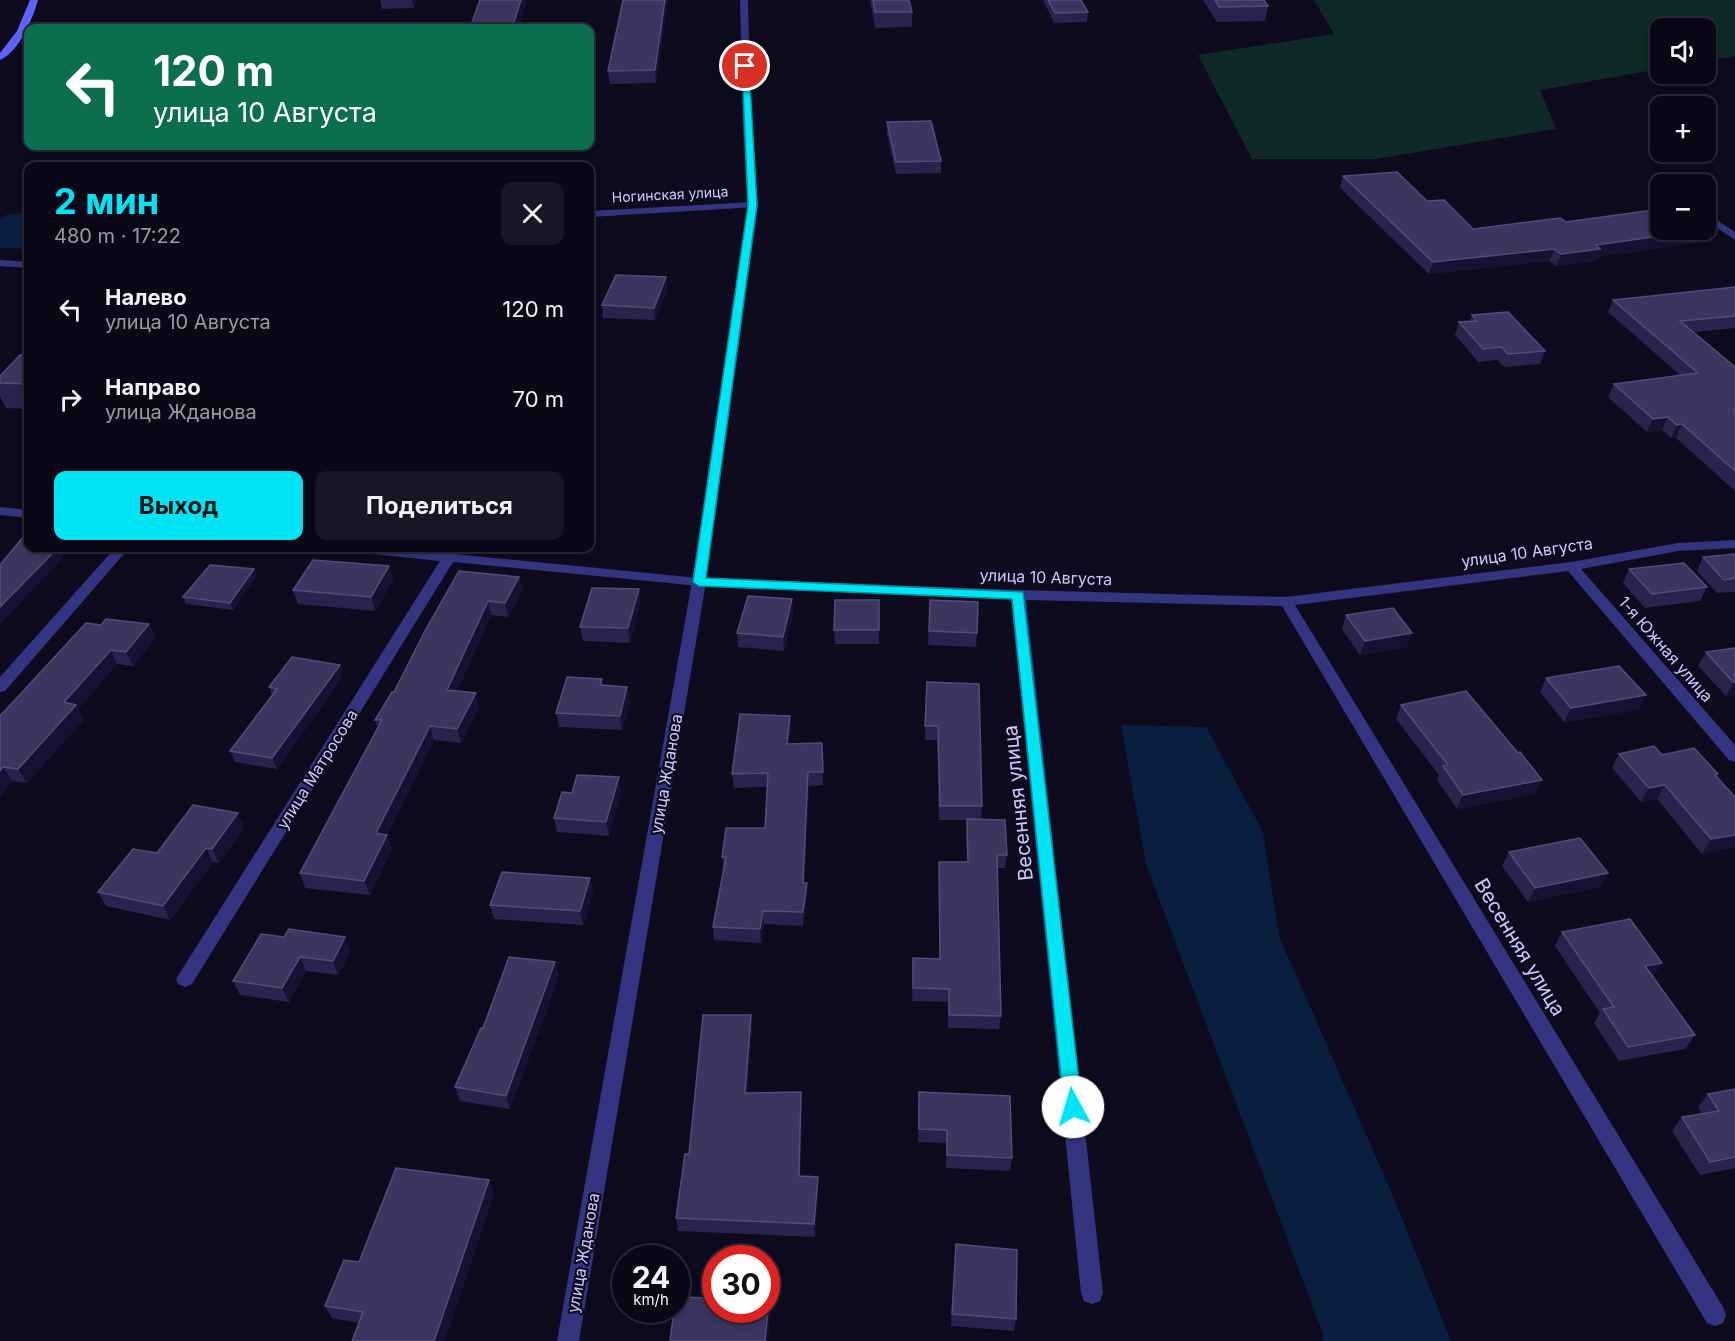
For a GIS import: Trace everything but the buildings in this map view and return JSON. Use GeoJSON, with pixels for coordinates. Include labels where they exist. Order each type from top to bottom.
{"type":"FeatureCollection","features":[{"type":"Feature","properties":{"kind":"main road"},"geometry":{"type":"LineString","coordinates":[[25,24],[34,0]]}},
{"type":"Feature","properties":{"kind":"main road"},"geometry":{"type":"LineString","coordinates":[[0,58],[15,44],[24,27]]}},
{"type":"Feature","properties":{"kind":"street","name":"улица Жданова"},"geometry":{"type":"LineString","coordinates":[[568,1341],[699,582],[753,205],[747,124],[744,0]]}},
{"type":"Feature","properties":{"kind":"street","name":"Ногинская улица"},"geometry":{"type":"LineString","coordinates":[[594,213],[753,205]]}},
{"type":"Feature","properties":{"kind":"street"},"geometry":{"type":"LineString","coordinates":[[1716,223],[1735,237]]}},
{"type":"Feature","properties":{"kind":"street"},"geometry":{"type":"LineString","coordinates":[[0,263],[24,265]]}},
{"type":"Feature","properties":{"kind":"street"},"geometry":{"type":"LineString","coordinates":[[0,511],[24,514]]}},
{"type":"Feature","properties":{"kind":"street","name":"улица 10 Августа"},"geometry":{"type":"LineString","coordinates":[[392,552],[699,582],[1018,595],[1286,602],[1571,566],[1678,547],[1735,544]]}},
{"type":"Feature","properties":{"kind":"street"},"geometry":{"type":"LineString","coordinates":[[0,687],[118,552]]}},
{"type":"Feature","properties":{"kind":"street","name":"улица Матросова"},"geometry":{"type":"LineString","coordinates":[[185,979],[449,558]]}},
{"type":"Feature","properties":{"kind":"street","name":"1-я Южная улица"},"geometry":{"type":"LineString","coordinates":[[1571,566],[1735,756]]}},
{"type":"Feature","properties":{"kind":"street","name":"Весенняя улица"},"geometry":{"type":"LineString","coordinates":[[1018,595],[1092,1293]]}},
{"type":"Feature","properties":{"kind":"street","name":"Весенняя улица"},"geometry":{"type":"LineString","coordinates":[[1286,602],[1715,1315]]}},
{"type":"Feature","properties":{"kind":"green space"},"geometry":{"type":"Polygon","coordinates":[[[1314,0],[1735,0],[1735,56],[1716,59],[1716,18],[1650,18],[1650,71],[1540,90],[1556,129],[1376,159],[1252,159],[1198,55],[1334,34],[1314,0]]]}},
{"type":"Feature","properties":{"kind":"water"},"geometry":{"type":"Polygon","coordinates":[[[24,213],[24,249],[0,248],[0,220],[6,215],[24,213]]]}},
{"type":"Feature","properties":{"kind":"water"},"geometry":{"type":"Polygon","coordinates":[[[1121,725],[1206,727],[1263,832],[1279,936],[1393,1196],[1451,1341],[1323,1341],[1323,1334],[1146,864],[1121,725]]]}},
{"type":"Feature","properties":{"kind":"route"},"geometry":{"type":"LineString","coordinates":[[745,66],[753,205],[699,582],[1018,595],[1073,1107]]}}]}
